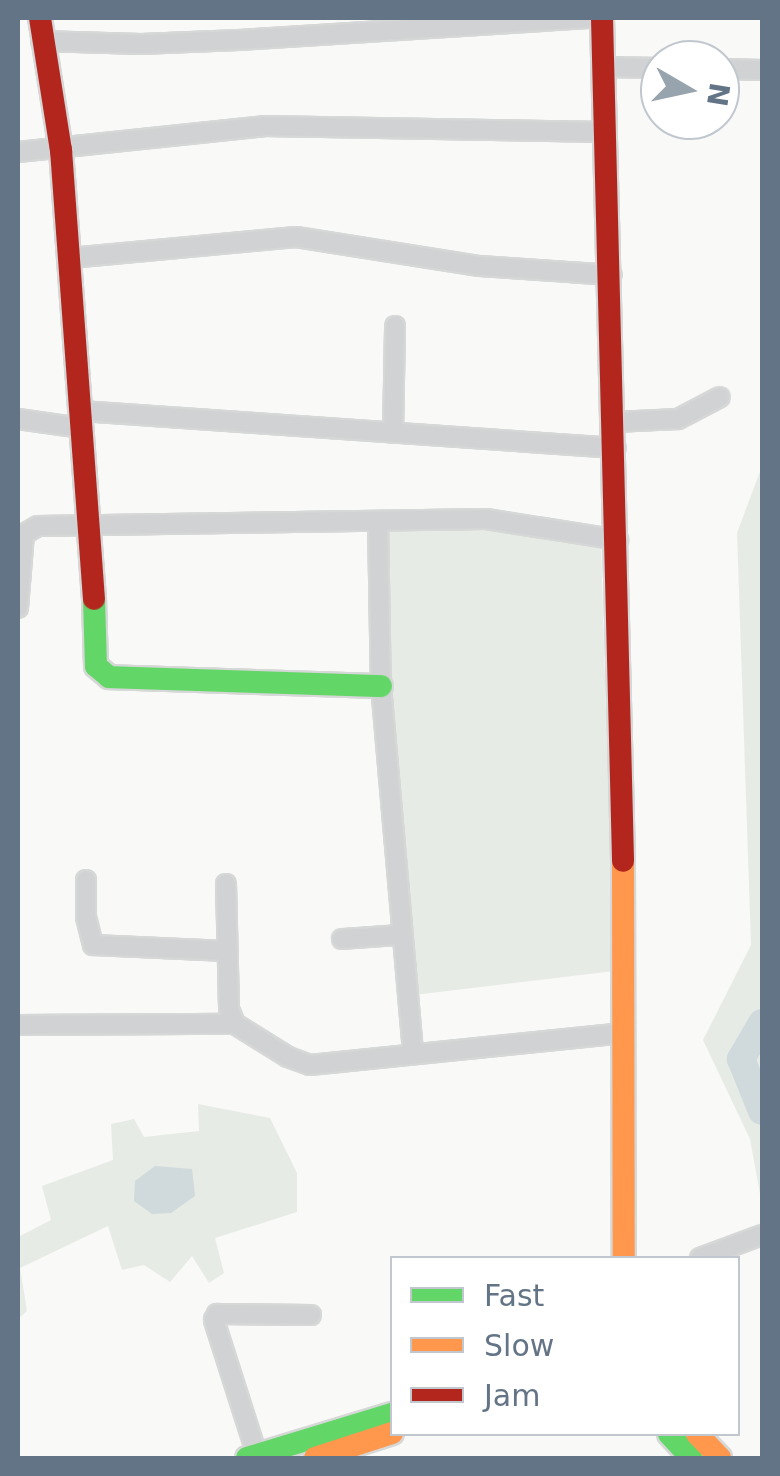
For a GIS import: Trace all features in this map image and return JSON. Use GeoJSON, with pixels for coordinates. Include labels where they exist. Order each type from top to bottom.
{"type":"FeatureCollection","features":[{"type":"Feature","properties":{"kind":"street"},"geometry":{"type":"LineString","coordinates":[[380,686],[156,681],[101,675],[96,666],[92,526],[61,150],[41,29],[141,44],[588,18]]}},
{"type":"Feature","properties":{"kind":"street"},"geometry":{"type":"LineString","coordinates":[[602,18],[618,540],[624,1256]]}},
{"type":"Feature","properties":{"kind":"street"},"geometry":{"type":"LineString","coordinates":[[604,67],[640,68]]}},
{"type":"Feature","properties":{"kind":"street"},"geometry":{"type":"LineString","coordinates":[[18,152],[264,126],[606,132]]}},
{"type":"Feature","properties":{"kind":"street"},"geometry":{"type":"LineString","coordinates":[[70,258],[296,237],[480,266],[612,275]]}},
{"type":"Feature","properties":{"kind":"street"},"geometry":{"type":"LineString","coordinates":[[393,433],[395,326]]}},
{"type":"Feature","properties":{"kind":"street"},"geometry":{"type":"LineString","coordinates":[[615,422],[678,419],[720,397]]}},
{"type":"Feature","properties":{"kind":"street"},"geometry":{"type":"LineString","coordinates":[[18,419],[393,433],[616,448]]}},
{"type":"Feature","properties":{"kind":"street"},"geometry":{"type":"LineString","coordinates":[[18,608],[24,534],[38,526],[486,519],[618,540]]}},
{"type":"Feature","properties":{"kind":"street"},"geometry":{"type":"LineString","coordinates":[[378,522],[380,686],[399,935],[413,1054]]}},
{"type":"Feature","properties":{"kind":"street"},"geometry":{"type":"LineString","coordinates":[[86,880],[86,917],[94,946],[227,951]]}},
{"type":"Feature","properties":{"kind":"street"},"geometry":{"type":"LineString","coordinates":[[226,884],[229,1009],[236,1024]]}},
{"type":"Feature","properties":{"kind":"street"},"geometry":{"type":"LineString","coordinates":[[342,939],[399,935]]}},
{"type":"Feature","properties":{"kind":"street"},"geometry":{"type":"LineString","coordinates":[[18,1024],[236,1024],[288,1057],[310,1064],[624,1032]]}},
{"type":"Feature","properties":{"kind":"street"},"geometry":{"type":"LineString","coordinates":[[705,1256],[762,1235]]}},
{"type":"Feature","properties":{"kind":"street"},"geometry":{"type":"LineString","coordinates":[[311,1315],[217,1314],[214,1320],[252,1457],[390,1415]]}},
{"type":"Feature","properties":{"kind":"street"},"geometry":{"type":"LineString","coordinates":[[315,1458],[390,1434]]}},
{"type":"Feature","properties":{"kind":"street"},"geometry":{"type":"LineString","coordinates":[[671,1436],[691,1458]]}},
{"type":"Feature","properties":{"kind":"street"},"geometry":{"type":"LineString","coordinates":[[699,1436],[720,1458]]}},
{"type":"Feature","properties":{"kind":"shaded area"},"geometry":{"type":"Polygon","coordinates":[[[762,466],[762,1205],[750,1139],[703,1040],[751,945],[737,533],[762,466]]]}},
{"type":"Feature","properties":{"kind":"shaded area"},"geometry":{"type":"Polygon","coordinates":[[[485,526],[601,546],[614,971],[414,995],[394,735],[387,529],[485,526]]]}},
{"type":"Feature","properties":{"kind":"shaded area"},"geometry":{"type":"Polygon","coordinates":[[[198,1104],[270,1118],[297,1173],[297,1212],[215,1238],[224,1273],[209,1283],[192,1256],[170,1282],[144,1265],[122,1270],[108,1226],[20,1268],[27,1311],[18,1319],[18,1237],[51,1220],[42,1186],[113,1160],[111,1124],[134,1119],[144,1137],[199,1131],[198,1104]]]}},
{"type":"Feature","properties":{"kind":"shaded area"},"geometry":{"type":"Polygon","coordinates":[[[155,1166],[192,1169],[195,1196],[171,1213],[152,1214],[134,1201],[135,1181],[155,1166]]]}},
{"type":"Feature","properties":{"kind":"waterway"},"geometry":{"type":"LineString","coordinates":[[762,1023],[741,1059],[762,1111]]}},
{"type":"Feature","properties":{"kind":"traffic: fast"},"geometry":{"type":"LineString","coordinates":[[94,599],[96,666],[109,677],[381,686]]}},
{"type":"Feature","properties":{"kind":"traffic: fast"},"geometry":{"type":"LineString","coordinates":[[247,1458],[390,1415]]}},
{"type":"Feature","properties":{"kind":"traffic: fast"},"geometry":{"type":"LineString","coordinates":[[671,1436],[691,1458]]}},
{"type":"Feature","properties":{"kind":"traffic: slow"},"geometry":{"type":"LineString","coordinates":[[623,861],[624,1256]]}},
{"type":"Feature","properties":{"kind":"traffic: slow"},"geometry":{"type":"LineString","coordinates":[[315,1458],[390,1434]]}},
{"type":"Feature","properties":{"kind":"traffic: slow"},"geometry":{"type":"LineString","coordinates":[[699,1436],[720,1458]]}},
{"type":"Feature","properties":{"kind":"traffic: jam"},"geometry":{"type":"LineString","coordinates":[[40,18],[61,150],[94,599]]}},
{"type":"Feature","properties":{"kind":"traffic: jam"},"geometry":{"type":"LineString","coordinates":[[602,18],[623,861]]}}]}
